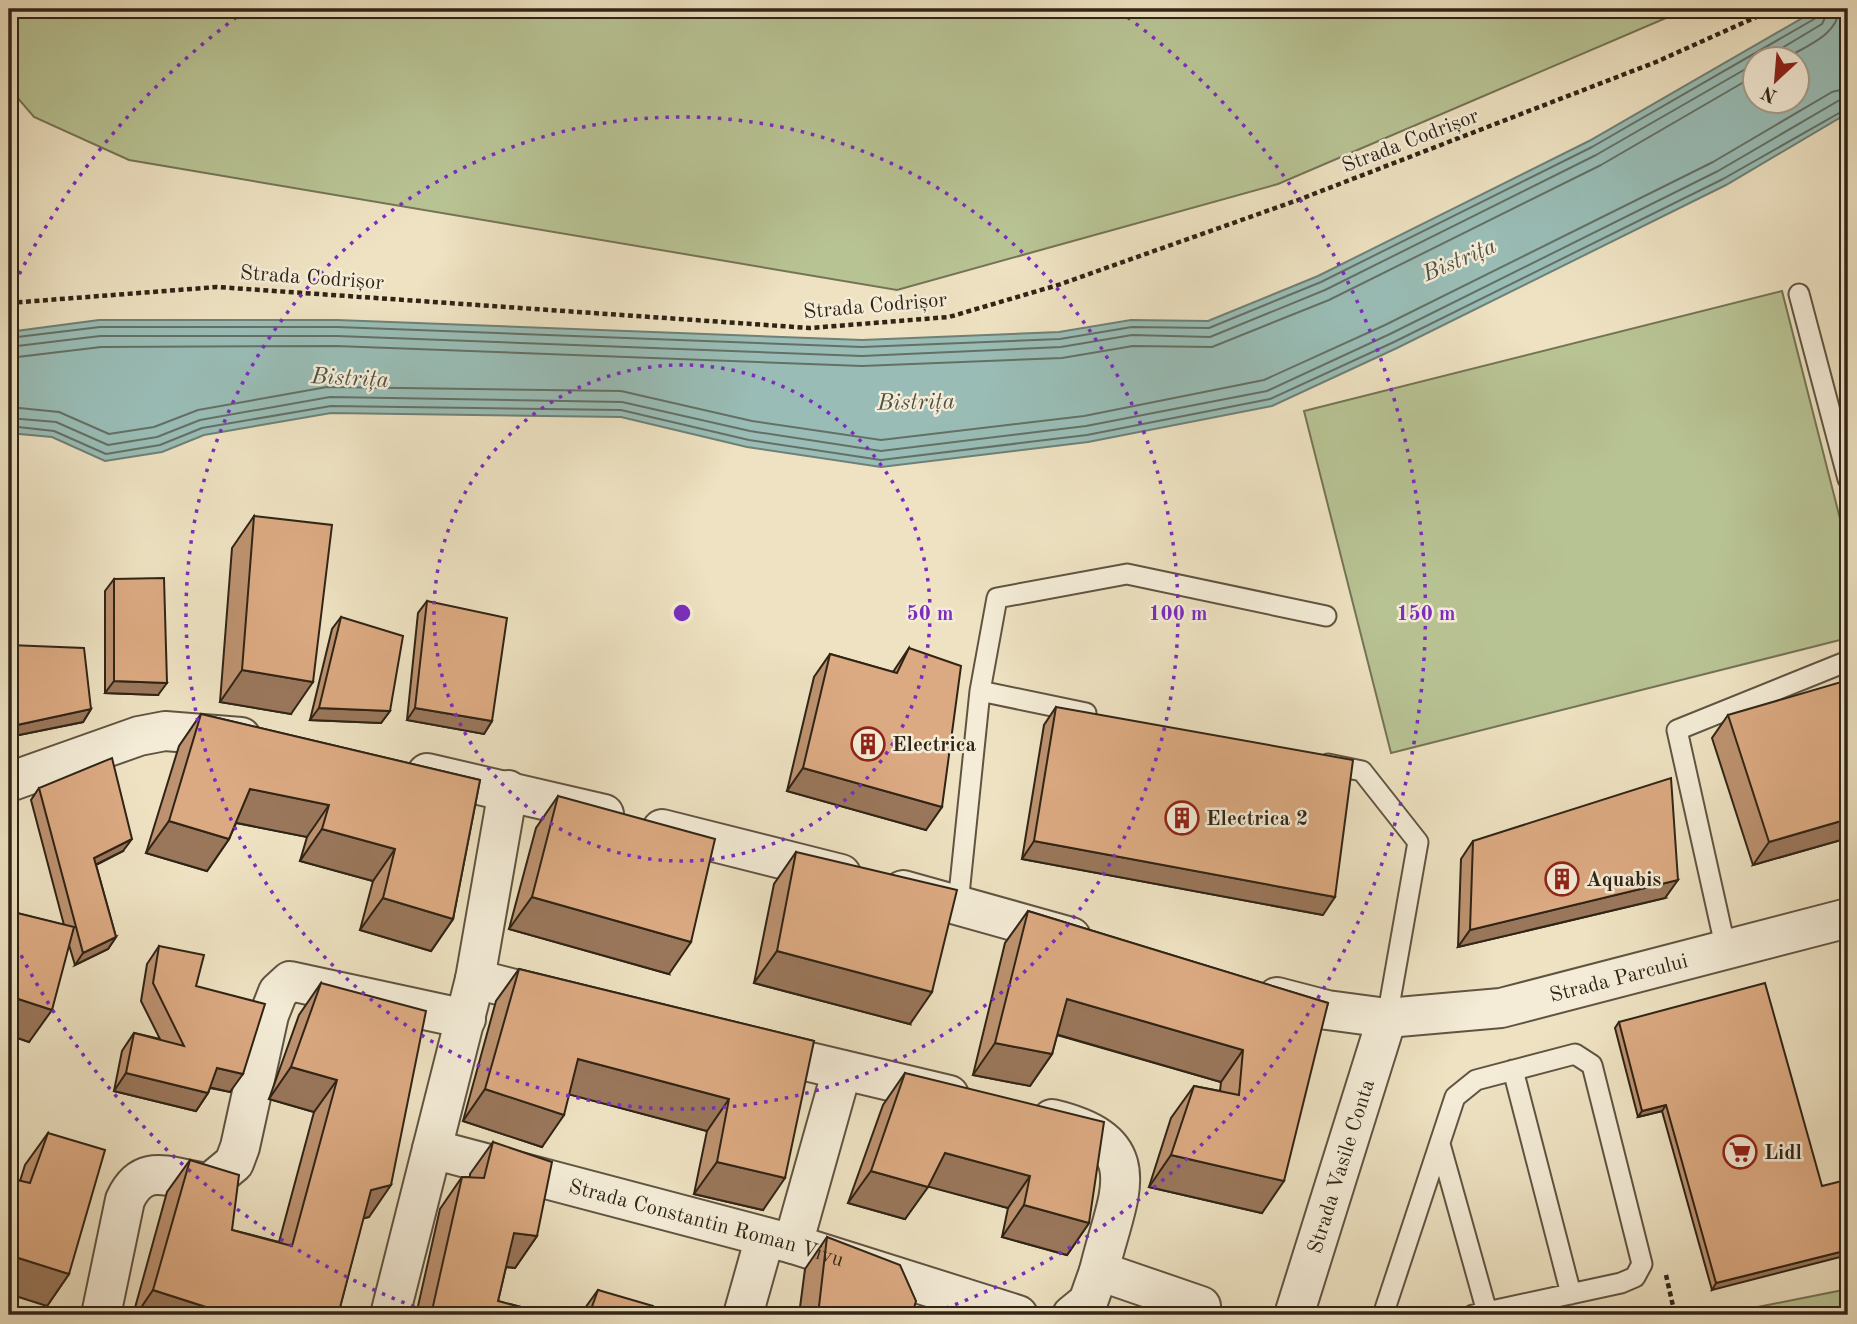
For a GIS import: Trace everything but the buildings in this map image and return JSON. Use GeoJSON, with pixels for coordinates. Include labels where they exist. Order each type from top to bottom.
{"type":"FeatureCollection","features":[{"type":"Feature","properties":{"kind":"street"},"geometry":{"type":"LineString","coordinates":[[9,782],[139,736],[166,731],[271,740]]}},
{"type":"Feature","properties":{"kind":"street"},"geometry":{"type":"LineString","coordinates":[[389,764],[508,790],[958,904],[1102,946]]}},
{"type":"Feature","properties":{"kind":"street"},"geometry":{"type":"LineString","coordinates":[[390,1315],[475,979],[508,790]]}},
{"type":"Feature","properties":{"kind":"street","name":"Strada Parcului"},"geometry":{"type":"LineString","coordinates":[[1246,988],[1327,1010],[1387,1018],[1501,1008],[1848,918]]}},
{"type":"Feature","properties":{"kind":"street"},"geometry":{"type":"LineString","coordinates":[[475,979],[597,1010]]}},
{"type":"Feature","properties":{"kind":"street"},"geometry":{"type":"LineString","coordinates":[[101,1315],[125,1200],[131,1187],[141,1177],[150,1174],[210,1183],[234,1163],[268,1014],[278,992],[290,981],[466,1019]]}},
{"type":"Feature","properties":{"kind":"street","name":"Strada Vasile Conta"},"geometry":{"type":"LineString","coordinates":[[1294,1315],[1387,1018]]}},
{"type":"Feature","properties":{"kind":"street"},"geometry":{"type":"LineString","coordinates":[[720,1040],[1080,1126],[1106,1141],[1118,1155],[1121,1180],[1099,1271],[1088,1303],[1072,1315]]}},
{"type":"Feature","properties":{"kind":"street"},"geometry":{"type":"LineString","coordinates":[[743,1315],[779,1240],[842,1070]]}},
{"type":"Feature","properties":{"kind":"street","name":"Strada Constantin Roman Vivu"},"geometry":{"type":"LineString","coordinates":[[432,1149],[779,1240],[1018,1315]]}},
{"type":"Feature","properties":{"kind":"street"},"geometry":{"type":"LineString","coordinates":[[1099,1271],[1201,1306]]}},
{"type":"Feature","properties":{"kind":"lane"},"geometry":{"type":"LineString","coordinates":[[1799,294],[1848,479]]}},
{"type":"Feature","properties":{"kind":"lane"},"geometry":{"type":"LineString","coordinates":[[958,904],[980,691],[997,598],[1126,574],[1326,616]]}},
{"type":"Feature","properties":{"kind":"lane"},"geometry":{"type":"LineString","coordinates":[[1726,950],[1677,730],[1848,661]]}},
{"type":"Feature","properties":{"kind":"lane"},"geometry":{"type":"LineString","coordinates":[[980,691],[1103,716]]}},
{"type":"Feature","properties":{"kind":"lane"},"geometry":{"type":"LineString","coordinates":[[1307,760],[1362,771],[1418,842],[1387,1018]]}},
{"type":"Feature","properties":{"kind":"lane"},"geometry":{"type":"LineString","coordinates":[[1383,1315],[1455,1097],[1465,1086],[1476,1080],[1575,1054],[1592,1065],[1642,1264],[1635,1277],[1621,1283],[1480,1314],[1440,1144]]}},
{"type":"Feature","properties":{"kind":"lane"},"geometry":{"type":"LineString","coordinates":[[1513,1070],[1570,1294]]}},
{"type":"Feature","properties":{"kind":"path","name":"Strada Codrișor"},"geometry":{"type":"LineString","coordinates":[[9,303],[217,286],[810,328],[949,317],[1058,285],[1298,200],[1656,62],[1774,9]]}},
{"type":"Feature","properties":{"kind":"green space"},"geometry":{"type":"Polygon","coordinates":[[[9,9],[1687,9],[1278,184],[897,290],[129,160],[34,117],[9,88],[9,9]]]}},
{"type":"Feature","properties":{"kind":"green space"},"geometry":{"type":"Polygon","coordinates":[[[1782,291],[1848,550],[1848,638],[1391,753],[1304,411],[1782,291]]]}},
{"type":"Feature","properties":{"kind":"green space"},"geometry":{"type":"Polygon","coordinates":[[[1848,1289],[1848,1315],[1718,1315],[1848,1289]]]}},
{"type":"Feature","properties":{"kind":"water","name":"Bistrița"},"geometry":{"type":"Polygon","coordinates":[[[1818,9],[1848,9],[1848,113],[1726,185],[1397,348],[1272,406],[1088,442],[881,467],[747,447],[621,417],[331,413],[204,435],[162,452],[105,461],[52,437],[9,433],[9,332],[99,320],[337,320],[862,340],[1059,332],[1131,320],[1208,321],[1318,276],[1589,141],[1742,53],[1742,116],[1812,116],[1812,46],[1754,46],[1818,9]]]}},
{"type":"Feature","properties":{"kind":"place","name":"Electrica"},"geometry":{"type":"Point","coordinates":[868,744]}},
{"type":"Feature","properties":{"kind":"place","name":"Electrica 2"},"geometry":{"type":"Point","coordinates":[1182,818]}},
{"type":"Feature","properties":{"kind":"place","name":"Aquabis"},"geometry":{"type":"Point","coordinates":[1562,879]}},
{"type":"Feature","properties":{"kind":"place","name":"Lidl"},"geometry":{"type":"Point","coordinates":[1740,1152]}}]}
